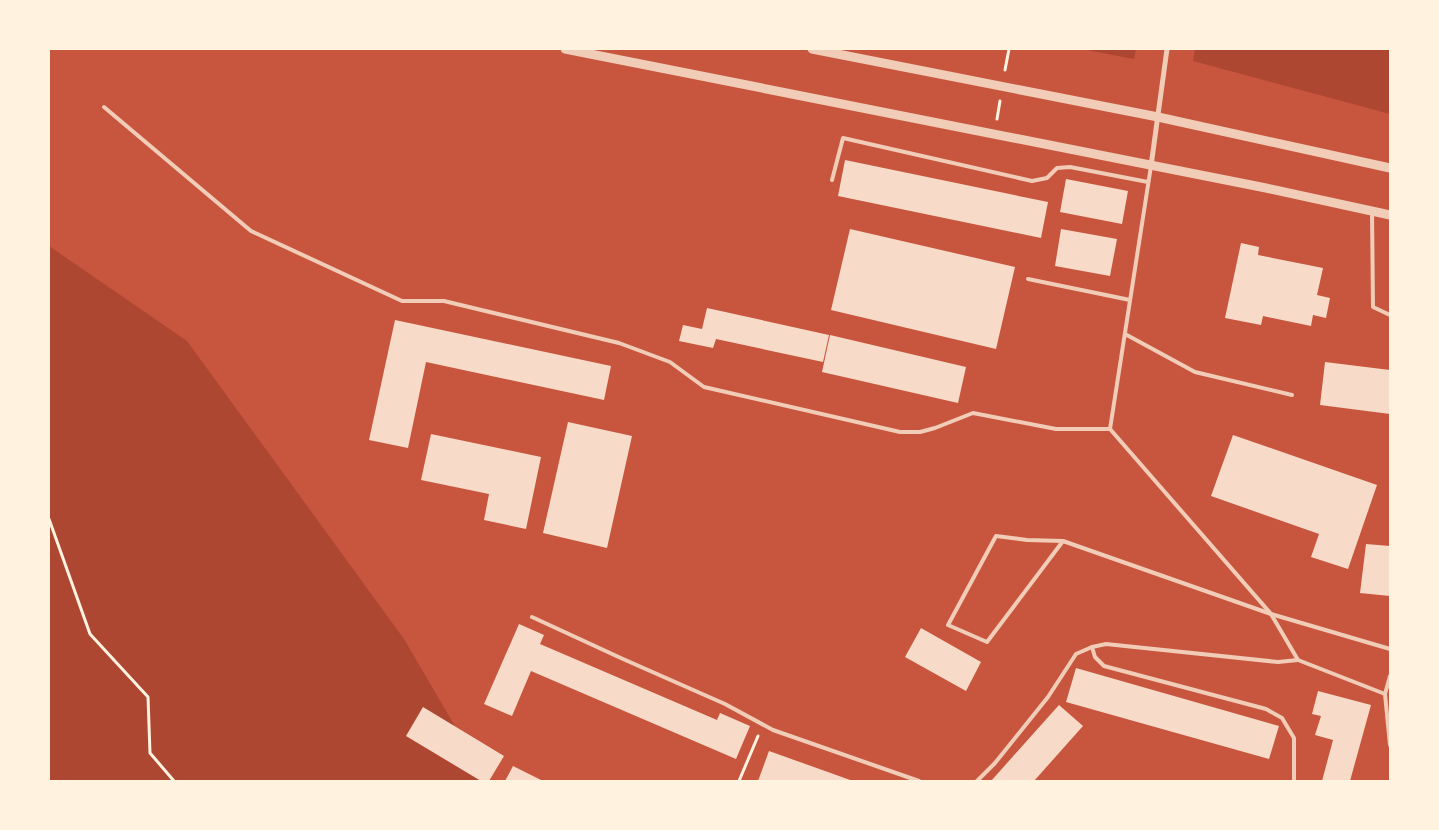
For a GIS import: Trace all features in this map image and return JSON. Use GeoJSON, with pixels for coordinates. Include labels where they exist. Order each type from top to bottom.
{"type":"FeatureCollection","features":[{"type":"Feature","properties":{"kind":"street"},"geometry":{"type":"LineString","coordinates":[[565,49],[1390,215]]}},
{"type":"Feature","properties":{"kind":"street"},"geometry":{"type":"LineString","coordinates":[[812,49],[1158,117],[1390,168]]}},
{"type":"Feature","properties":{"kind":"street"},"geometry":{"type":"LineString","coordinates":[[1151,166],[1167,49]]}},
{"type":"Feature","properties":{"kind":"lane"},"geometry":{"type":"LineString","coordinates":[[104,107],[251,231],[402,301],[444,301],[619,342],[670,362],[704,386],[900,432],[920,432],[973,413],[1056,429],[1110,429],[1270,614],[1298,660]]}},
{"type":"Feature","properties":{"kind":"lane"},"geometry":{"type":"LineString","coordinates":[[832,180],[844,138],[1032,181],[1047,178],[1057,168],[1070,166],[1148,182]]}},
{"type":"Feature","properties":{"kind":"lane"},"geometry":{"type":"LineString","coordinates":[[1110,429],[1151,166]]}},
{"type":"Feature","properties":{"kind":"lane"},"geometry":{"type":"LineString","coordinates":[[1372,211],[1372,307],[1390,315]]}},
{"type":"Feature","properties":{"kind":"lane"},"geometry":{"type":"LineString","coordinates":[[1028,279],[1130,300]]}},
{"type":"Feature","properties":{"kind":"lane"},"geometry":{"type":"LineString","coordinates":[[1125,334],[1195,372],[1292,395]]}},
{"type":"Feature","properties":{"kind":"lane"},"geometry":{"type":"LineString","coordinates":[[1063,541],[987,642],[948,625],[996,536],[1028,540],[1063,541],[1270,614],[1390,649]]}},
{"type":"Feature","properties":{"kind":"lane"},"geometry":{"type":"LineString","coordinates":[[532,617],[724,704],[774,730],[919,781]]}},
{"type":"Feature","properties":{"kind":"lane"},"geometry":{"type":"LineString","coordinates":[[977,781],[996,763],[1048,697],[1076,654],[1092,647],[1106,644],[1278,662],[1298,660],[1385,694]]}},
{"type":"Feature","properties":{"kind":"lane"},"geometry":{"type":"LineString","coordinates":[[1092,647],[1095,658],[1104,666],[1266,709],[1282,718],[1294,738],[1294,781]]}},
{"type":"Feature","properties":{"kind":"lane"},"geometry":{"type":"LineString","coordinates":[[1390,676],[1385,694],[1390,746]]}},
{"type":"Feature","properties":{"kind":"path"},"geometry":{"type":"LineString","coordinates":[[49,519],[90,634],[148,697],[150,753],[174,781]]}},
{"type":"Feature","properties":{"kind":"path"},"geometry":{"type":"LineString","coordinates":[[739,781],[763,725]]}},
{"type":"Feature","properties":{"kind":"shaded area"},"geometry":{"type":"Polygon","coordinates":[[[1081,49],[1136,49],[1134,59],[1081,49]]]}},
{"type":"Feature","properties":{"kind":"shaded area"},"geometry":{"type":"Polygon","coordinates":[[[1195,49],[1390,49],[1390,114],[1193,61],[1195,49]]]}},
{"type":"Feature","properties":{"kind":"shaded area"},"geometry":{"type":"Polygon","coordinates":[[[49,246],[187,341],[404,639],[487,781],[49,781],[49,246]]]}},
{"type":"Feature","properties":{"kind":"building"},"geometry":{"type":"Polygon","coordinates":[[[845,160],[1048,202],[1041,238],[838,196],[845,160]]]}},
{"type":"Feature","properties":{"kind":"building"},"geometry":{"type":"Polygon","coordinates":[[[1066,179],[1128,191],[1122,224],[1060,212],[1066,179]]]}},
{"type":"Feature","properties":{"kind":"building"},"geometry":{"type":"Polygon","coordinates":[[[850,229],[1015,267],[996,349],[831,310],[850,229]]]}},
{"type":"Feature","properties":{"kind":"building"},"geometry":{"type":"Polygon","coordinates":[[[1061,229],[1117,239],[1110,276],[1055,266],[1061,229]]]}},
{"type":"Feature","properties":{"kind":"building"},"geometry":{"type":"Polygon","coordinates":[[[1241,243],[1259,247],[1258,255],[1323,268],[1317,295],[1330,298],[1326,318],[1313,315],[1311,326],[1263,316],[1261,325],[1225,318],[1241,243]]]}},
{"type":"Feature","properties":{"kind":"building"},"geometry":{"type":"Polygon","coordinates":[[[707,308],[829,335],[823,362],[716,339],[713,348],[679,341],[683,325],[702,329],[707,308]]]}},
{"type":"Feature","properties":{"kind":"building"},"geometry":{"type":"Polygon","coordinates":[[[395,320],[611,366],[604,400],[426,362],[408,448],[369,440],[395,320]]]}},
{"type":"Feature","properties":{"kind":"building"},"geometry":{"type":"Polygon","coordinates":[[[830,335],[966,367],[958,403],[822,372],[830,335]]]}},
{"type":"Feature","properties":{"kind":"building"},"geometry":{"type":"Polygon","coordinates":[[[1325,362],[1390,370],[1390,414],[1320,405],[1325,362]]]}},
{"type":"Feature","properties":{"kind":"building"},"geometry":{"type":"Polygon","coordinates":[[[568,422],[632,436],[607,548],[543,533],[568,422]]]}},
{"type":"Feature","properties":{"kind":"building"},"geometry":{"type":"Polygon","coordinates":[[[431,434],[541,457],[526,529],[484,520],[489,494],[421,480],[431,434]]]}},
{"type":"Feature","properties":{"kind":"building"},"geometry":{"type":"Polygon","coordinates":[[[1233,435],[1377,485],[1348,569],[1311,557],[1319,534],[1211,496],[1233,435]]]}},
{"type":"Feature","properties":{"kind":"building"},"geometry":{"type":"Polygon","coordinates":[[[1366,544],[1390,546],[1390,596],[1360,593],[1366,544]]]}},
{"type":"Feature","properties":{"kind":"building"},"geometry":{"type":"Polygon","coordinates":[[[519,624],[544,635],[540,644],[717,720],[720,713],[750,726],[736,759],[531,671],[512,716],[484,704],[519,624]]]}},
{"type":"Feature","properties":{"kind":"building"},"geometry":{"type":"Polygon","coordinates":[[[921,628],[981,662],[966,691],[905,657],[921,628]]]}},
{"type":"Feature","properties":{"kind":"building"},"geometry":{"type":"Polygon","coordinates":[[[1076,668],[1279,726],[1269,759],[1066,702],[1076,668]]]}},
{"type":"Feature","properties":{"kind":"building"},"geometry":{"type":"Polygon","coordinates":[[[1318,691],[1371,705],[1350,781],[1322,781],[1333,740],[1315,735],[1321,716],[1312,714],[1318,691]]]}},
{"type":"Feature","properties":{"kind":"building"},"geometry":{"type":"Polygon","coordinates":[[[1059,705],[1083,726],[1034,781],[991,781],[1059,705]]]}},
{"type":"Feature","properties":{"kind":"building"},"geometry":{"type":"Polygon","coordinates":[[[423,707],[504,756],[489,781],[481,781],[406,736],[423,707]]]}},
{"type":"Feature","properties":{"kind":"building"},"geometry":{"type":"Polygon","coordinates":[[[769,751],[853,781],[758,781],[769,751]]]}},
{"type":"Feature","properties":{"kind":"building"},"geometry":{"type":"Polygon","coordinates":[[[513,766],[543,781],[505,781],[513,766]]]}}]}
